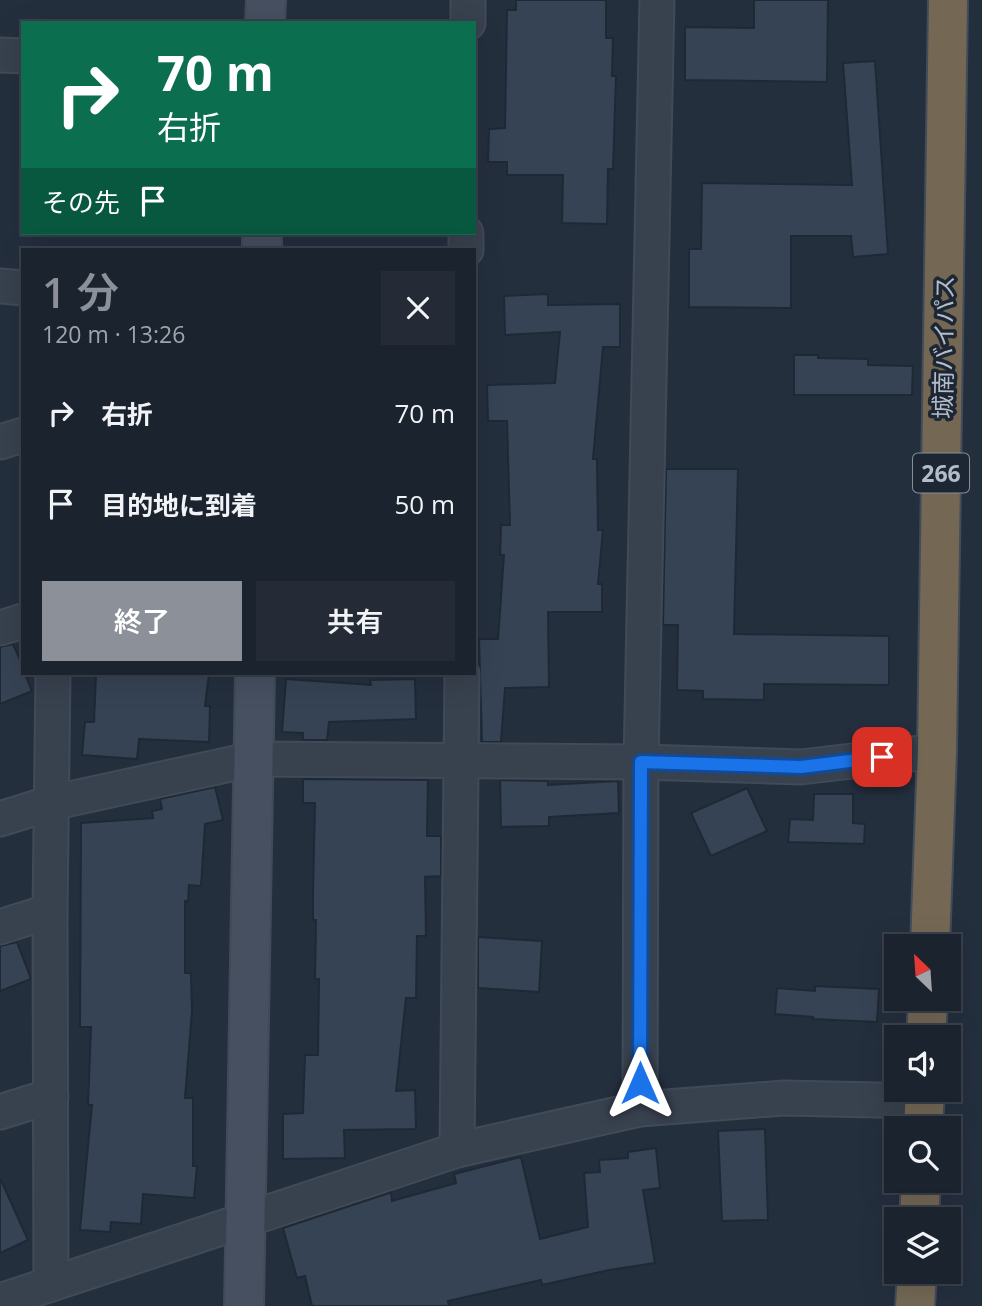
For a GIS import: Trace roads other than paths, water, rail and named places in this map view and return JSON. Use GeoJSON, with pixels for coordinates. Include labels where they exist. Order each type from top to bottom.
{"type":"FeatureCollection","features":[{"type":"Feature","properties":{"kind":"highway","name":"城南バイパス"},"geometry":{"type":"LineString","coordinates":[[930,934],[937,751],[948,0]]}},
{"type":"Feature","properties":{"kind":"highway"},"geometry":{"type":"LineString","coordinates":[[915,1306],[916,1284]]}},
{"type":"Feature","properties":{"kind":"street"},"geometry":{"type":"LineString","coordinates":[[265,0],[265,21]]}},
{"type":"Feature","properties":{"kind":"street"},"geometry":{"type":"LineString","coordinates":[[468,0],[468,21]]}},
{"type":"Feature","properties":{"kind":"street"},"geometry":{"type":"LineString","coordinates":[[640,1110],[641,762],[657,0]]}},
{"type":"Feature","properties":{"kind":"street"},"geometry":{"type":"LineString","coordinates":[[0,55],[21,56]]}},
{"type":"Feature","properties":{"kind":"street"},"geometry":{"type":"LineString","coordinates":[[0,286],[21,288]]}},
{"type":"Feature","properties":{"kind":"street"},"geometry":{"type":"LineString","coordinates":[[0,442],[21,436]]}},
{"type":"Feature","properties":{"kind":"street"},"geometry":{"type":"LineString","coordinates":[[0,628],[21,622]]}},
{"type":"Feature","properties":{"kind":"street"},"geometry":{"type":"LineString","coordinates":[[51,1284],[50,911],[53,675]]}},
{"type":"Feature","properties":{"kind":"street"},"geometry":{"type":"LineString","coordinates":[[244,1306],[255,675]]}},
{"type":"Feature","properties":{"kind":"street"},"geometry":{"type":"LineString","coordinates":[[457,1150],[462,675]]}},
{"type":"Feature","properties":{"kind":"street"},"geometry":{"type":"LineString","coordinates":[[0,819],[51,803],[254,759],[641,762],[801,767],[937,751]]}},
{"type":"Feature","properties":{"kind":"street"},"geometry":{"type":"LineString","coordinates":[[0,928],[50,911]]}},
{"type":"Feature","properties":{"kind":"street"},"geometry":{"type":"LineString","coordinates":[[0,1112],[51,1096]]}},
{"type":"Feature","properties":{"kind":"street"},"geometry":{"type":"LineString","coordinates":[[0,1301],[457,1150],[640,1110],[784,1098],[924,1107]]}}]}
